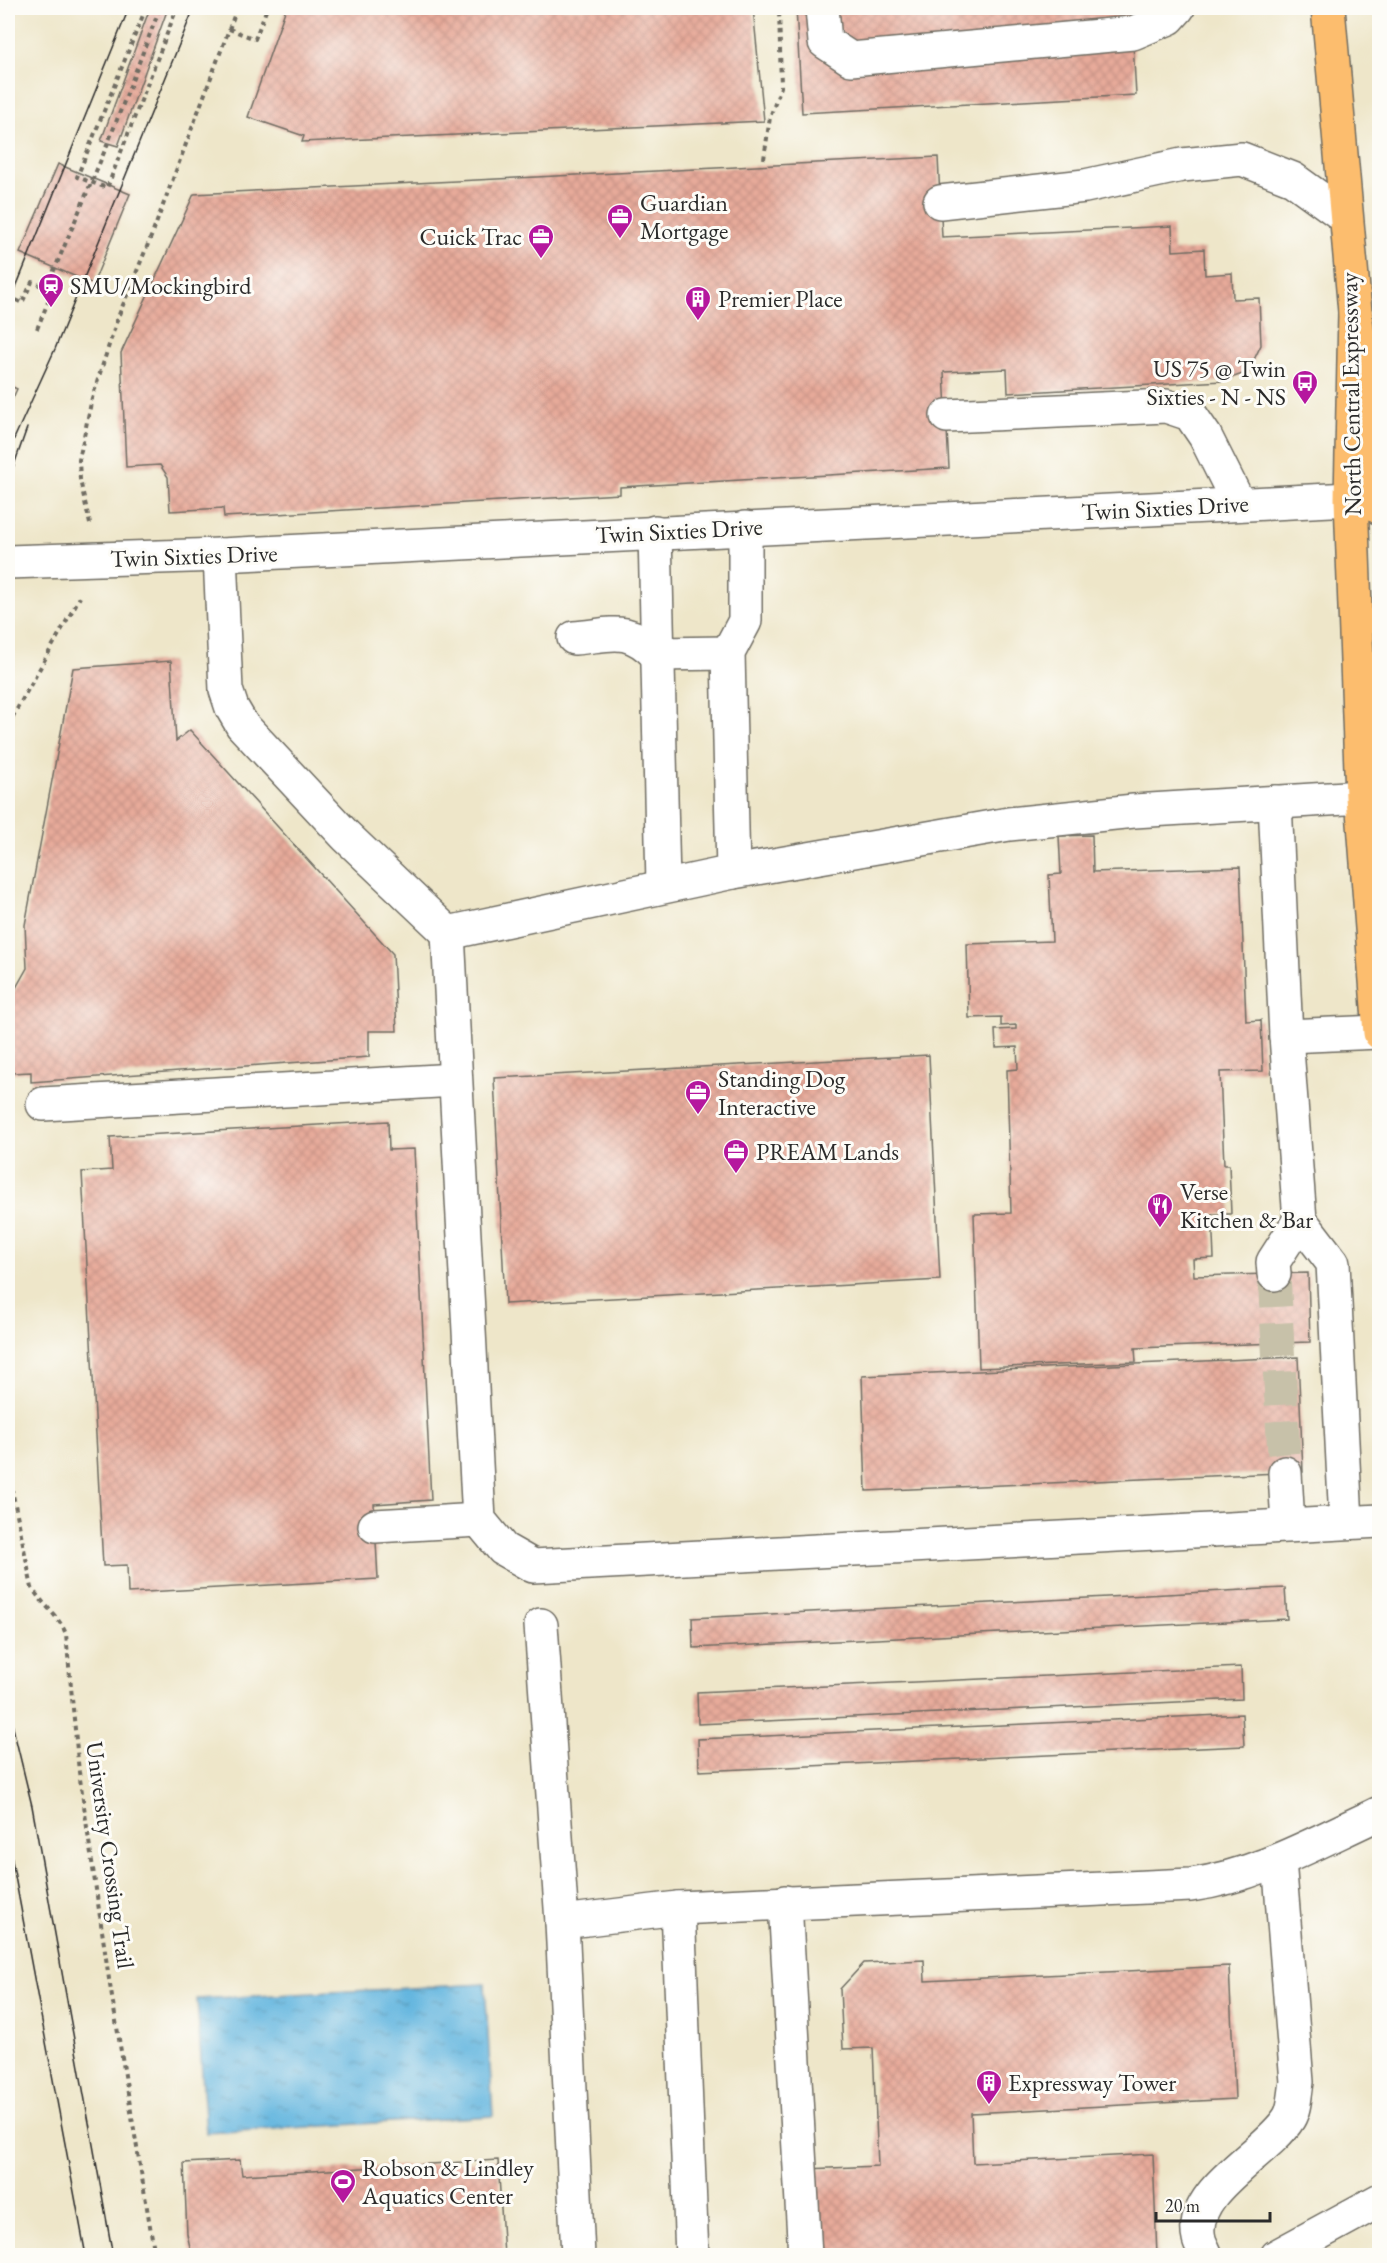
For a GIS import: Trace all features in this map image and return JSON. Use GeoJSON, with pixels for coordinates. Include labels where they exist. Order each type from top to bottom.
{"type":"FeatureCollection","features":[{"type":"Feature","properties":{"kind":"main road","name":"North Central Expressway"},"geometry":{"type":"LineString","coordinates":[[1328,8],[1354,312],[1365,503],[1362,797],[1380,1033]]}},
{"type":"Feature","properties":{"kind":"street"},"geometry":{"type":"LineString","coordinates":[[822,8],[825,42],[851,59],[1133,33],[1169,18],[1178,8]]}},
{"type":"Feature","properties":{"kind":"street"},"geometry":{"type":"LineString","coordinates":[[940,202],[1085,186],[1182,165],[1242,159],[1293,179],[1344,216]]}},
{"type":"Feature","properties":{"kind":"street"},"geometry":{"type":"LineString","coordinates":[[947,416],[1166,406],[1190,414],[1205,436],[1239,504]]}},
{"type":"Feature","properties":{"kind":"street","name":"Twin Sixties Drive"},"geometry":{"type":"LineString","coordinates":[[8,562],[220,555],[1239,504],[1365,503]]}},
{"type":"Feature","properties":{"kind":"street"},"geometry":{"type":"LineString","coordinates":[[733,872],[728,653],[745,621],[745,528]]}},
{"type":"Feature","properties":{"kind":"street"},"geometry":{"type":"LineString","coordinates":[[655,532],[663,885]]}},
{"type":"Feature","properties":{"kind":"street"},"geometry":{"type":"LineString","coordinates":[[220,555],[226,690],[242,725],[346,836],[448,933],[479,1520],[503,1549],[533,1566],[1380,1521]]}},
{"type":"Feature","properties":{"kind":"street"},"geometry":{"type":"LineString","coordinates":[[574,638],[629,634],[642,640],[656,654],[728,653]]}},
{"type":"Feature","properties":{"kind":"street"},"geometry":{"type":"LineString","coordinates":[[448,933],[663,885],[1009,824],[1134,811],[1362,797]]}},
{"type":"Feature","properties":{"kind":"street"},"geometry":{"type":"LineString","coordinates":[[1275,802],[1286,1036],[1300,1220],[1334,1263],[1347,1522]]}},
{"type":"Feature","properties":{"kind":"street"},"geometry":{"type":"LineString","coordinates":[[1286,1036],[1380,1033]]}},
{"type":"Feature","properties":{"kind":"street"},"geometry":{"type":"LineString","coordinates":[[43,1104],[455,1080]]}},
{"type":"Feature","properties":{"kind":"street"},"geometry":{"type":"LineString","coordinates":[[1274,1274],[1273,1262],[1300,1220]]}},
{"type":"Feature","properties":{"kind":"street"},"geometry":{"type":"LineString","coordinates":[[1285,1473],[1288,1525]]}},
{"type":"Feature","properties":{"kind":"street"},"geometry":{"type":"LineString","coordinates":[[375,1526],[479,1520]]}},
{"type":"Feature","properties":{"kind":"street"},"geometry":{"type":"LineString","coordinates":[[542,1625],[562,1922],[578,2256]]}},
{"type":"Feature","properties":{"kind":"street"},"geometry":{"type":"LineString","coordinates":[[562,1922],[678,1908],[1191,1885],[1225,1880],[1279,1860],[1380,1814]]}},
{"type":"Feature","properties":{"kind":"street"},"geometry":{"type":"LineString","coordinates":[[1206,2256],[1198,2238],[1200,2215],[1210,2195],[1263,2147],[1290,2117],[1297,2082],[1279,1860]]}},
{"type":"Feature","properties":{"kind":"street"},"geometry":{"type":"LineString","coordinates":[[785,1902],[805,2256]]}},
{"type":"Feature","properties":{"kind":"street"},"geometry":{"type":"LineString","coordinates":[[678,1908],[692,2256]]}},
{"type":"Feature","properties":{"kind":"street"},"geometry":{"type":"LineString","coordinates":[[1278,2256],[1380,2200]]}},
{"type":"Feature","properties":{"kind":"path"},"geometry":{"type":"LineString","coordinates":[[146,8],[77,177],[107,188],[177,8]]}},
{"type":"Feature","properties":{"kind":"path"},"geometry":{"type":"LineString","coordinates":[[50,280],[92,182],[160,8]]}},
{"type":"Feature","properties":{"kind":"path"},"geometry":{"type":"LineString","coordinates":[[90,521],[80,480],[79,460],[92,398],[118,317],[237,8]]}},
{"type":"Feature","properties":{"kind":"path"},"geometry":{"type":"LineString","coordinates":[[229,29],[255,39],[267,8]]}},
{"type":"Feature","properties":{"kind":"path"},"geometry":{"type":"LineString","coordinates":[[764,159],[770,117],[781,87],[779,8]]}},
{"type":"Feature","properties":{"kind":"path"},"geometry":{"type":"LineString","coordinates":[[8,296],[22,303],[32,282],[53,290],[37,329]]}},
{"type":"Feature","properties":{"kind":"path"},"geometry":{"type":"LineString","coordinates":[[8,725],[81,596]]}},
{"type":"Feature","properties":{"kind":"path","name":"University Crossing Trail"},"geometry":{"type":"LineString","coordinates":[[8,1470],[32,1588],[42,1604],[62,1622],[66,1634],[82,1795],[108,1979],[155,2256]]}},
{"type":"Feature","properties":{"kind":"water"},"geometry":{"type":"Polygon","coordinates":[[[485,1984],[493,2116],[206,2133],[197,1999],[485,1984]]]}},
{"type":"Feature","properties":{"kind":"building"},"geometry":{"type":"Polygon","coordinates":[[[150,8],[168,8],[118,146],[101,141],[150,8]]]}},
{"type":"Feature","properties":{"kind":"building"},"geometry":{"type":"Polygon","coordinates":[[[286,8],[753,8],[764,121],[302,142],[304,136],[248,117],[286,8]]]}},
{"type":"Feature","properties":{"kind":"building"},"geometry":{"type":"Polygon","coordinates":[[[796,8],[1131,8],[1136,95],[802,113],[796,8]]]}},
{"type":"Feature","properties":{"kind":"building","name":"Premier Place"},"geometry":{"type":"Polygon","coordinates":[[[938,157],[942,237],[1172,226],[1173,251],[1204,249],[1205,275],[1232,273],[1233,299],[1259,298],[1261,345],[1248,372],[1223,381],[1008,393],[1007,369],[944,372],[949,468],[620,487],[620,494],[224,517],[223,508],[170,511],[168,477],[160,465],[126,467],[121,353],[194,194],[938,157]]]}},
{"type":"Feature","properties":{"kind":"building"},"geometry":{"type":"Polygon","coordinates":[[[58,164],[130,194],[93,284],[20,253],[58,164]]]}},
{"type":"Feature","properties":{"kind":"building"},"geometry":{"type":"Polygon","coordinates":[[[8,385],[17,389],[8,409],[8,385]]]}},
{"type":"Feature","properties":{"kind":"building"},"geometry":{"type":"Polygon","coordinates":[[[171,661],[176,741],[190,730],[393,954],[397,1031],[369,1031],[369,1057],[31,1082],[31,1072],[11,1073],[8,1002],[27,968],[25,925],[73,668],[171,661]]]}},
{"type":"Feature","properties":{"kind":"building"},"geometry":{"type":"Polygon","coordinates":[[[1092,835],[1093,872],[1240,867],[1246,1021],[1261,1020],[1263,1071],[1220,1072],[1224,1165],[1229,1165],[1231,1214],[1212,1214],[1214,1258],[1193,1259],[1194,1276],[1308,1273],[1310,1342],[1135,1348],[1136,1362],[979,1368],[974,1214],[1011,1213],[1007,1070],[1018,1069],[1017,1047],[996,1048],[995,1030],[1016,1029],[1016,1025],[1001,1026],[1001,1017],[969,1018],[967,944],[1052,941],[1049,875],[1061,874],[1059,836],[1092,835]]]}},
{"type":"Feature","properties":{"kind":"building"},"geometry":{"type":"Polygon","coordinates":[[[929,1055],[940,1280],[505,1304],[494,1078],[929,1055]]]}},
{"type":"Feature","properties":{"kind":"building"},"geometry":{"type":"Polygon","coordinates":[[[388,1121],[389,1150],[414,1149],[431,1500],[374,1504],[378,1579],[128,1593],[127,1565],[103,1566],[82,1172],[112,1170],[110,1137],[388,1121]]]}},
{"type":"Feature","properties":{"kind":"building"},"geometry":{"type":"Polygon","coordinates":[[[1298,1357],[1303,1472],[866,1491],[862,1376],[1298,1357]]]}},
{"type":"Feature","properties":{"kind":"building"},"geometry":{"type":"Polygon","coordinates":[[[1285,1588],[1287,1619],[693,1648],[692,1618],[1285,1588]]]}},
{"type":"Feature","properties":{"kind":"building"},"geometry":{"type":"Polygon","coordinates":[[[1241,1667],[1242,1699],[698,1724],[697,1692],[1241,1667]]]}},
{"type":"Feature","properties":{"kind":"building"},"geometry":{"type":"Polygon","coordinates":[[[1242,1714],[1244,1746],[699,1771],[698,1739],[1242,1714]]]}},
{"type":"Feature","properties":{"kind":"building","name":"Expressway Tower"},"geometry":{"type":"Polygon","coordinates":[[[924,1960],[925,1981],[1229,1966],[1235,2099],[971,2113],[973,2163],[1153,2154],[1157,2256],[810,2256],[806,2169],[878,2166],[873,2048],[843,2049],[840,1989],[864,1963],[924,1960]]]}},
{"type":"Feature","properties":{"kind":"building","name":"Robson & Lindley Aquatics Center"},"geometry":{"type":"Polygon","coordinates":[[[240,2160],[242,2175],[498,2160],[504,2256],[192,2256],[187,2234],[184,2163],[240,2160]]]}},
{"type":"Feature","properties":{"kind":"tunnel"},"geometry":{"type":"LineString","coordinates":[[1274,1274],[1285,1473]]}},
{"type":"Feature","properties":{"kind":"tram line"},"geometry":{"type":"LineString","coordinates":[[8,307],[129,8]]}},
{"type":"Feature","properties":{"kind":"tram line"},"geometry":{"type":"LineString","coordinates":[[8,452],[55,349],[194,8]]}},
{"type":"Feature","properties":{"kind":"tram line"},"geometry":{"type":"LineString","coordinates":[[8,482],[27,428]]}},
{"type":"Feature","properties":{"kind":"tram line"},"geometry":{"type":"LineString","coordinates":[[8,1707],[32,1806],[113,2256]]}},
{"type":"Feature","properties":{"kind":"tram line"},"geometry":{"type":"LineString","coordinates":[[8,1839],[86,2256]]}},
{"type":"Feature","properties":{"kind":"place","name":"Guardian Mortgage"},"geometry":{"type":"Point","coordinates":[620,240]}},
{"type":"Feature","properties":{"kind":"place","name":"Cuick Trac"},"geometry":{"type":"Point","coordinates":[541,260]}},
{"type":"Feature","properties":{"kind":"place","name":"SMU/Mockingbird"},"geometry":{"type":"Point","coordinates":[51,309]}},
{"type":"Feature","properties":{"kind":"place","name":"Premier Place"},"geometry":{"type":"Point","coordinates":[698,322]}},
{"type":"Feature","properties":{"kind":"place","name":"US 75 @ Twin Sixties - N - NS"},"geometry":{"type":"Point","coordinates":[1305,406]}},
{"type":"Feature","properties":{"kind":"place","name":"Standing Dog Interactive"},"geometry":{"type":"Point","coordinates":[698,1116]}},
{"type":"Feature","properties":{"kind":"place","name":"PREAM Lands"},"geometry":{"type":"Point","coordinates":[736,1175]}},
{"type":"Feature","properties":{"kind":"place","name":"Verse Kitchen & Bar"},"geometry":{"type":"Point","coordinates":[1160,1229]}},
{"type":"Feature","properties":{"kind":"place","name":"Expressway Tower"},"geometry":{"type":"Point","coordinates":[989,2106]}},
{"type":"Feature","properties":{"kind":"place","name":"Robson & Lindley Aquatics Center"},"geometry":{"type":"Point","coordinates":[343,2205]}}]}
